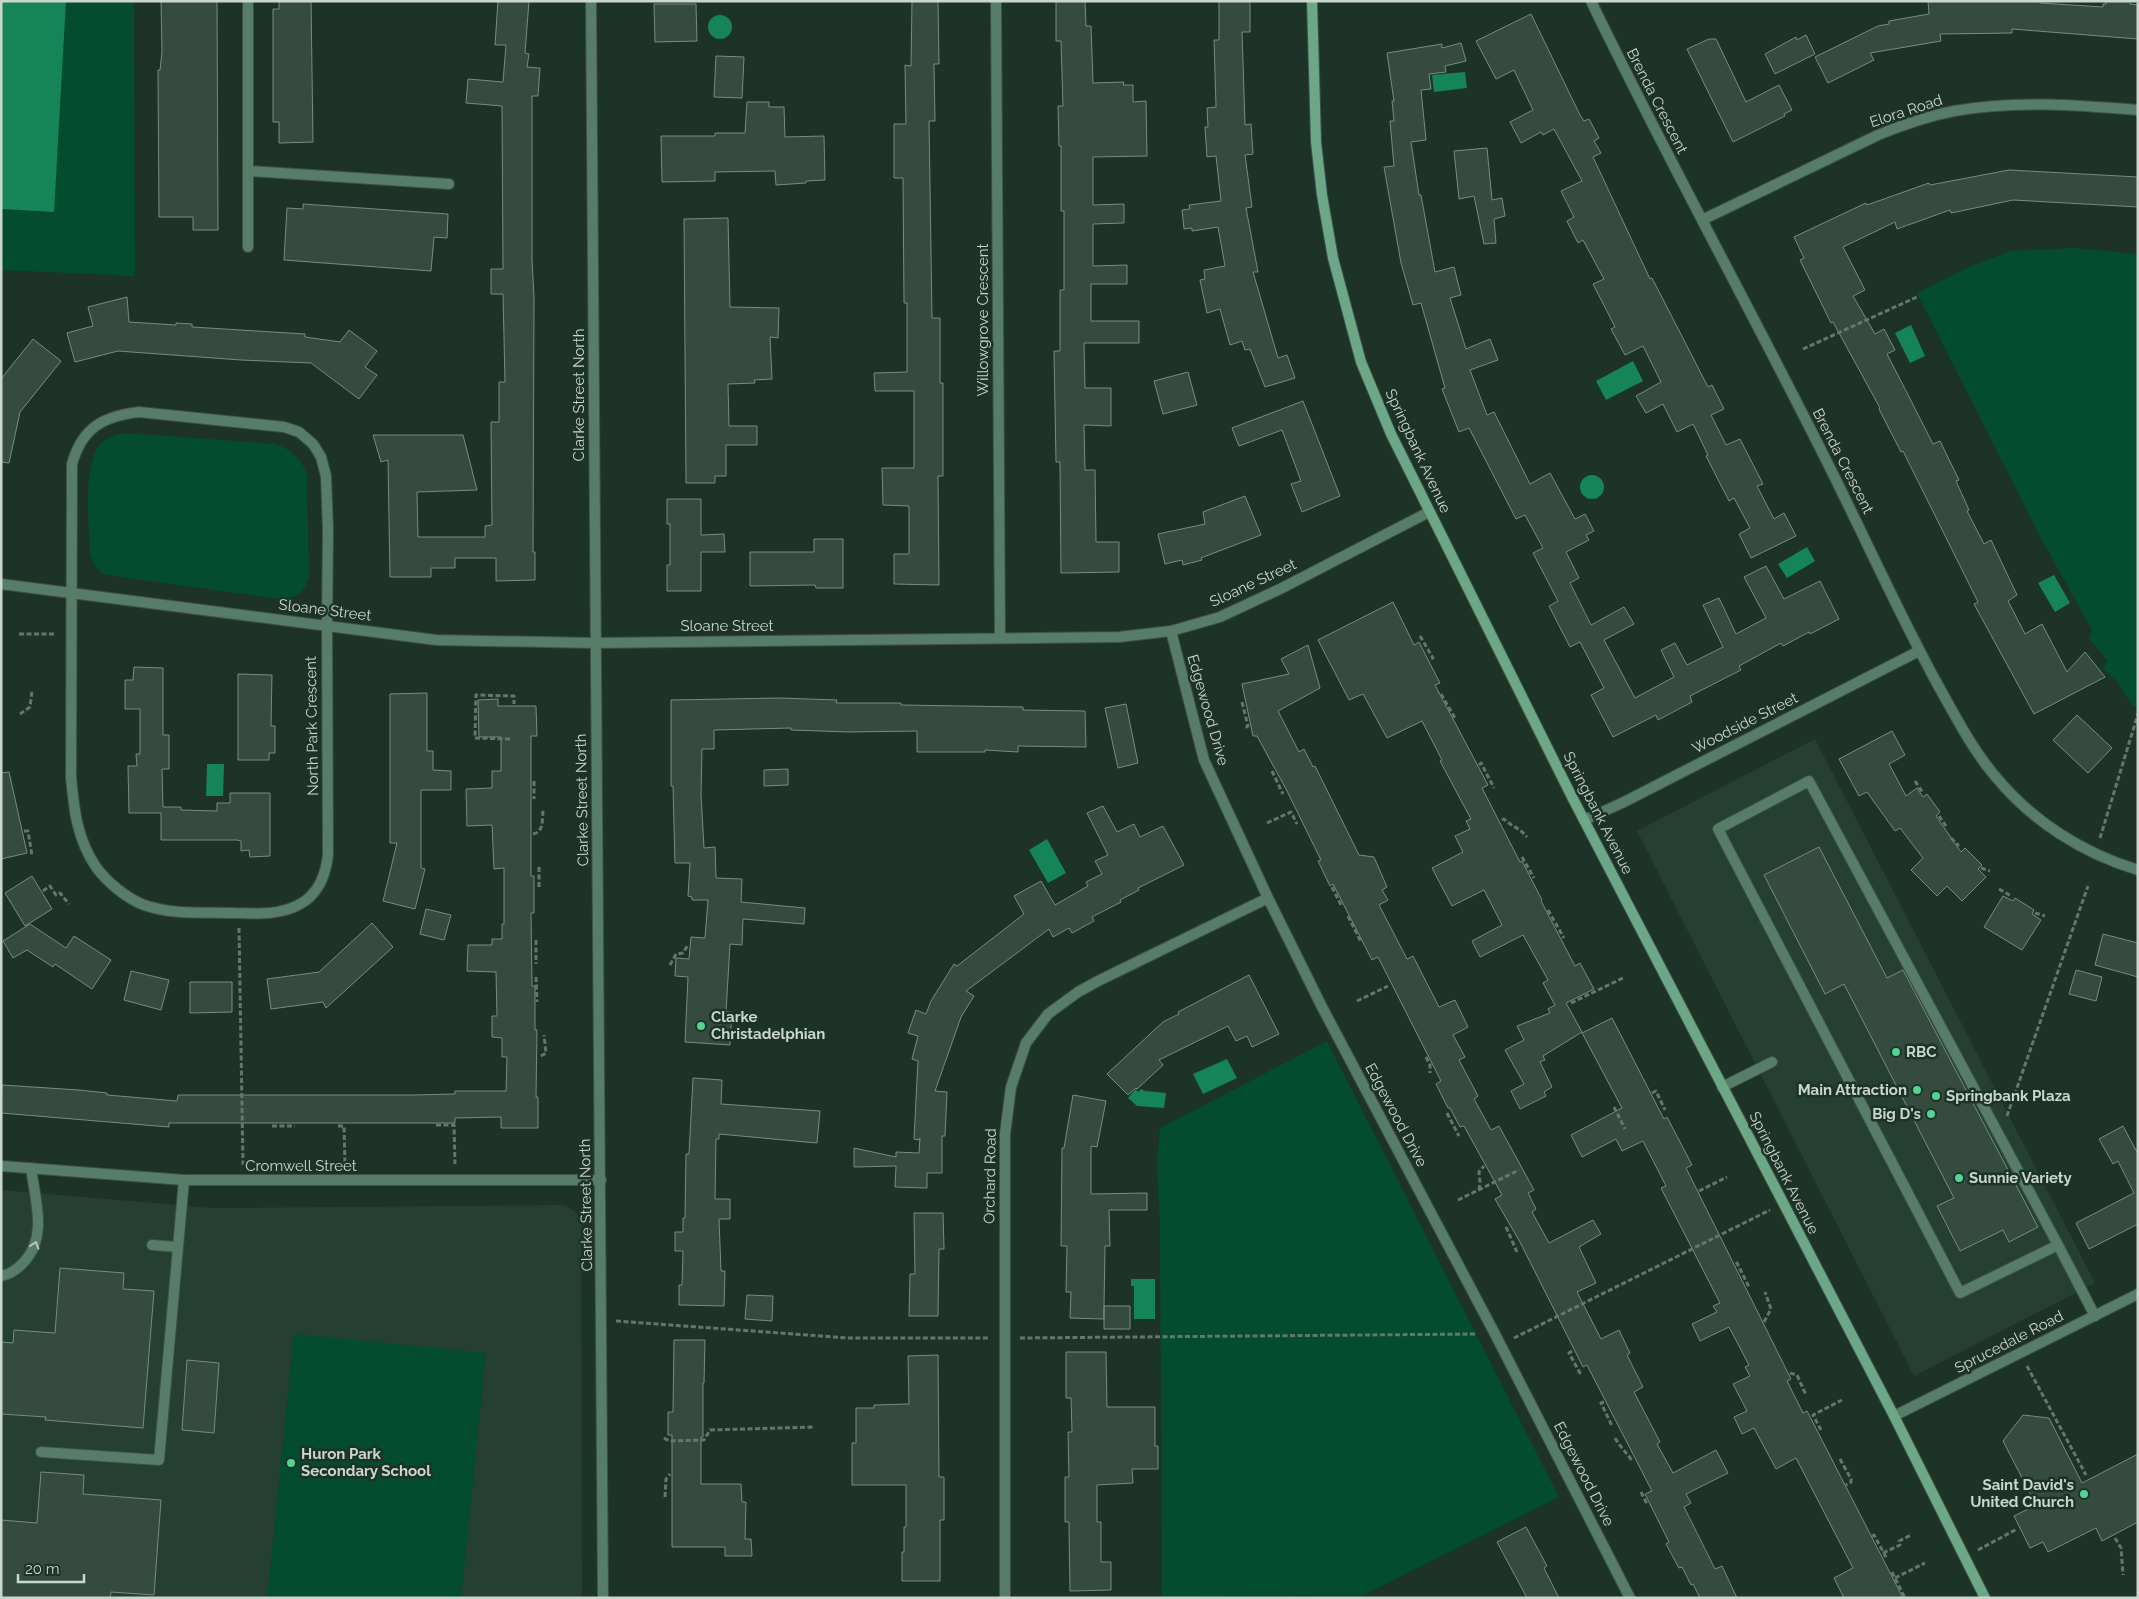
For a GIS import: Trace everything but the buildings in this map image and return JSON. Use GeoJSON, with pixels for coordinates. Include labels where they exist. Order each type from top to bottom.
{"type":"FeatureCollection","features":[{"type":"Feature","properties":{"kind":"main road","name":"Springbank Avenue"},"geometry":{"type":"LineString","coordinates":[[1312,1],[1316,142],[1332,258],[1361,362],[1390,434],[1584,820],[1894,1416],[1985,1598]]}},
{"type":"Feature","properties":{"kind":"street"},"geometry":{"type":"LineString","coordinates":[[248,1],[248,247]]}},
{"type":"Feature","properties":{"kind":"street","name":"Clarke Street North"},"geometry":{"type":"LineString","coordinates":[[591,1],[604,1598]]}},
{"type":"Feature","properties":{"kind":"street","name":"Willowgrove Crescent"},"geometry":{"type":"LineString","coordinates":[[996,1],[1000,638]]}},
{"type":"Feature","properties":{"kind":"street","name":"Brenda Crescent"},"geometry":{"type":"LineString","coordinates":[[1591,1],[1632,85],[1832,471],[1919,651],[1964,733],[2008,791],[2052,831],[2095,853],[2138,870]]}},
{"type":"Feature","properties":{"kind":"street","name":"Elora Road"},"geometry":{"type":"LineString","coordinates":[[1702,220],[1878,135],[1904,124],[1953,111],[2008,105],[2066,105],[2138,110]]}},
{"type":"Feature","properties":{"kind":"street"},"geometry":{"type":"LineString","coordinates":[[249,172],[450,184]]}},
{"type":"Feature","properties":{"kind":"street","name":"North Park Crescent"},"geometry":{"type":"LineString","coordinates":[[139,412],[284,428],[298,432],[313,444],[321,457],[326,476],[328,529],[326,625],[328,850],[323,878],[314,893],[304,902],[270,914],[168,911],[145,905],[113,884],[97,868],[82,845],[74,812],[71,777],[71,594],[72,464],[75,453],[87,433],[96,425],[122,414],[139,412]]}},
{"type":"Feature","properties":{"kind":"street","name":"Sloane Street"},"geometry":{"type":"LineString","coordinates":[[1,584],[436,640],[595,643],[1118,637],[1171,631],[1239,610],[1428,512]]}},
{"type":"Feature","properties":{"kind":"street","name":"Edgewood Drive"},"geometry":{"type":"LineString","coordinates":[[1171,631],[1204,760],[1268,898],[1322,1007],[1495,1334],[1630,1598]]}},
{"type":"Feature","properties":{"kind":"street","name":"Woodside Street"},"geometry":{"type":"LineString","coordinates":[[1584,820],[1622,803],[1919,651]]}},
{"type":"Feature","properties":{"kind":"street"},"geometry":{"type":"LineString","coordinates":[[2058,1245],[1960,1293],[1718,829],[1809,781],[2000,1136],[2058,1245],[2095,1316]]}},
{"type":"Feature","properties":{"kind":"street","name":"Orchard Road"},"geometry":{"type":"LineString","coordinates":[[1005,1598],[1005,1134],[1011,1087],[1026,1043],[1048,1014],[1078,992],[1268,898]]}},
{"type":"Feature","properties":{"kind":"street"},"geometry":{"type":"LineString","coordinates":[[1722,1087],[1772,1062]]}},
{"type":"Feature","properties":{"kind":"street","name":"Cromwell Street"},"geometry":{"type":"LineString","coordinates":[[1,1166],[184,1180],[601,1180]]}},
{"type":"Feature","properties":{"kind":"street"},"geometry":{"type":"LineString","coordinates":[[1,1276],[11,1274],[19,1268],[32,1253],[38,1239],[38,1221],[31,1168]]}},
{"type":"Feature","properties":{"kind":"street"},"geometry":{"type":"LineString","coordinates":[[41,1452],[159,1460],[184,1180]]}},
{"type":"Feature","properties":{"kind":"street"},"geometry":{"type":"LineString","coordinates":[[152,1245],[178,1248]]}},
{"type":"Feature","properties":{"kind":"street","name":"Sprucedale Road"},"geometry":{"type":"LineString","coordinates":[[1894,1416],[2138,1294]]}},
{"type":"Feature","properties":{"kind":"path"},"geometry":{"type":"LineString","coordinates":[[1803,349],[1919,296]]}},
{"type":"Feature","properties":{"kind":"path"},"geometry":{"type":"LineString","coordinates":[[19,634],[55,634]]}},
{"type":"Feature","properties":{"kind":"path"},"geometry":{"type":"LineString","coordinates":[[1420,636],[1433,658],[1430,659]]}},
{"type":"Feature","properties":{"kind":"path"},"geometry":{"type":"LineString","coordinates":[[20,714],[30,706],[32,691]]}},
{"type":"Feature","properties":{"kind":"path"},"geometry":{"type":"LineString","coordinates":[[1441,694],[1455,718]]}},
{"type":"Feature","properties":{"kind":"path"},"geometry":{"type":"LineString","coordinates":[[510,739],[475,738],[476,695],[514,696],[514,704]]}},
{"type":"Feature","properties":{"kind":"path"},"geometry":{"type":"LineString","coordinates":[[1242,702],[1248,726],[1245,728]]}},
{"type":"Feature","properties":{"kind":"path"},"geometry":{"type":"LineString","coordinates":[[2095,853],[2138,714]]}},
{"type":"Feature","properties":{"kind":"path"},"geometry":{"type":"LineString","coordinates":[[1479,765],[1481,763],[1494,788]]}},
{"type":"Feature","properties":{"kind":"path"},"geometry":{"type":"LineString","coordinates":[[1272,771],[1283,794]]}},
{"type":"Feature","properties":{"kind":"path"},"geometry":{"type":"LineString","coordinates":[[534,780],[534,799]]}},
{"type":"Feature","properties":{"kind":"path"},"geometry":{"type":"LineString","coordinates":[[1915,781],[1923,793]]}},
{"type":"Feature","properties":{"kind":"path"},"geometry":{"type":"LineString","coordinates":[[533,834],[542,830],[543,810]]}},
{"type":"Feature","properties":{"kind":"path"},"geometry":{"type":"LineString","coordinates":[[1267,823],[1291,812],[1297,824]]}},
{"type":"Feature","properties":{"kind":"path"},"geometry":{"type":"LineString","coordinates":[[1939,816],[1946,826]]}},
{"type":"Feature","properties":{"kind":"path"},"geometry":{"type":"LineString","coordinates":[[1502,820],[1504,819],[1511,826],[1521,829],[1527,838]]}},
{"type":"Feature","properties":{"kind":"path"},"geometry":{"type":"LineString","coordinates":[[24,831],[28,831],[32,856]]}},
{"type":"Feature","properties":{"kind":"path"},"geometry":{"type":"LineString","coordinates":[[1951,838],[1959,846]]}},
{"type":"Feature","properties":{"kind":"path"},"geometry":{"type":"LineString","coordinates":[[1522,857],[1534,878]]}},
{"type":"Feature","properties":{"kind":"path"},"geometry":{"type":"LineString","coordinates":[[539,867],[539,888]]}},
{"type":"Feature","properties":{"kind":"path"},"geometry":{"type":"LineString","coordinates":[[1981,868],[1990,872]]}},
{"type":"Feature","properties":{"kind":"path"},"geometry":{"type":"LineString","coordinates":[[44,891],[50,886],[56,895],[60,893],[69,904]]}},
{"type":"Feature","properties":{"kind":"path"},"geometry":{"type":"LineString","coordinates":[[2000,1136],[2088,886]]}},
{"type":"Feature","properties":{"kind":"path"},"geometry":{"type":"LineString","coordinates":[[1332,887],[1342,907]]}},
{"type":"Feature","properties":{"kind":"path"},"geometry":{"type":"LineString","coordinates":[[1999,889],[2011,896]]}},
{"type":"Feature","properties":{"kind":"path"},"geometry":{"type":"LineString","coordinates":[[1548,910],[1564,938]]}},
{"type":"Feature","properties":{"kind":"path"},"geometry":{"type":"LineString","coordinates":[[238,913],[243,1181]]}},
{"type":"Feature","properties":{"kind":"path"},"geometry":{"type":"LineString","coordinates":[[2035,913],[2045,916]]}},
{"type":"Feature","properties":{"kind":"path"},"geometry":{"type":"LineString","coordinates":[[1348,916],[1361,942]]}},
{"type":"Feature","properties":{"kind":"path"},"geometry":{"type":"LineString","coordinates":[[536,940],[536,964]]}},
{"type":"Feature","properties":{"kind":"path"},"geometry":{"type":"LineString","coordinates":[[670,965],[676,954],[684,953],[688,944]]}},
{"type":"Feature","properties":{"kind":"path"},"geometry":{"type":"LineString","coordinates":[[536,977],[537,1002]]}},
{"type":"Feature","properties":{"kind":"path"},"geometry":{"type":"LineString","coordinates":[[1572,1003],[1625,977]]}},
{"type":"Feature","properties":{"kind":"path"},"geometry":{"type":"LineString","coordinates":[[1357,1001],[1388,986]]}},
{"type":"Feature","properties":{"kind":"path"},"geometry":{"type":"LineString","coordinates":[[540,1056],[546,1054],[544,1035]]}},
{"type":"Feature","properties":{"kind":"path"},"geometry":{"type":"LineString","coordinates":[[1426,1056],[1430,1065],[1430,1073]]}},
{"type":"Feature","properties":{"kind":"path"},"geometry":{"type":"LineString","coordinates":[[1652,1093],[1656,1092],[1665,1110]]}},
{"type":"Feature","properties":{"kind":"path"},"geometry":{"type":"LineString","coordinates":[[1614,1107],[1625,1128]]}},
{"type":"Feature","properties":{"kind":"path"},"geometry":{"type":"LineString","coordinates":[[1447,1113],[1459,1136]]}},
{"type":"Feature","properties":{"kind":"path"},"geometry":{"type":"LineString","coordinates":[[436,1125],[454,1125],[455,1165]]}},
{"type":"Feature","properties":{"kind":"path"},"geometry":{"type":"LineString","coordinates":[[272,1126],[295,1126]]}},
{"type":"Feature","properties":{"kind":"path"},"geometry":{"type":"LineString","coordinates":[[338,1126],[344,1126],[345,1166]]}},
{"type":"Feature","properties":{"kind":"path"},"geometry":{"type":"LineString","coordinates":[[1479,1190],[1479,1172],[1484,1166]]}},
{"type":"Feature","properties":{"kind":"path"},"geometry":{"type":"LineString","coordinates":[[1458,1200],[1519,1170]]}},
{"type":"Feature","properties":{"kind":"path"},"geometry":{"type":"LineString","coordinates":[[1699,1191],[1727,1176]]}},
{"type":"Feature","properties":{"kind":"path"},"geometry":{"type":"LineString","coordinates":[[1500,1345],[1783,1204]]}},
{"type":"Feature","properties":{"kind":"path"},"geometry":{"type":"LineString","coordinates":[[1506,1227],[1517,1252]]}},
{"type":"Feature","properties":{"kind":"path"},"geometry":{"type":"LineString","coordinates":[[1736,1264],[1749,1287]]}},
{"type":"Feature","properties":{"kind":"path"},"geometry":{"type":"LineString","coordinates":[[1764,1322],[1771,1309],[1765,1292]]}},
{"type":"Feature","properties":{"kind":"path"},"geometry":{"type":"LineString","coordinates":[[602,1320],[848,1338],[1495,1334]]}},
{"type":"Feature","properties":{"kind":"path"},"geometry":{"type":"LineString","coordinates":[[1572,1351],[1569,1353],[1581,1374]]}},
{"type":"Feature","properties":{"kind":"path"},"geometry":{"type":"LineString","coordinates":[[2020,1354],[2086,1475]]}},
{"type":"Feature","properties":{"kind":"path"},"geometry":{"type":"LineString","coordinates":[[1790,1373],[1797,1375],[1806,1395]]}},
{"type":"Feature","properties":{"kind":"path"},"geometry":{"type":"LineString","coordinates":[[1821,1430],[1813,1415],[1842,1400]]}},
{"type":"Feature","properties":{"kind":"path"},"geometry":{"type":"LineString","coordinates":[[1604,1402],[1601,1403],[1612,1426]]}},
{"type":"Feature","properties":{"kind":"path"},"geometry":{"type":"LineString","coordinates":[[664,1438],[669,1441],[704,1440],[710,1430],[815,1427]]}},
{"type":"Feature","properties":{"kind":"path"},"geometry":{"type":"LineString","coordinates":[[1615,1438],[1620,1448],[1625,1451],[1633,1462]]}},
{"type":"Feature","properties":{"kind":"path"},"geometry":{"type":"LineString","coordinates":[[1840,1459],[1851,1479],[1851,1482],[1846,1486]]}},
{"type":"Feature","properties":{"kind":"path"},"geometry":{"type":"LineString","coordinates":[[665,1497],[666,1479],[670,1474]]}},
{"type":"Feature","properties":{"kind":"path"},"geometry":{"type":"LineString","coordinates":[[1641,1492],[1647,1504]]}},
{"type":"Feature","properties":{"kind":"path"},"geometry":{"type":"LineString","coordinates":[[1964,1557],[2017,1528]]}},
{"type":"Feature","properties":{"kind":"path"},"geometry":{"type":"LineString","coordinates":[[1872,1536],[1874,1535],[1886,1559]]}},
{"type":"Feature","properties":{"kind":"path"},"geometry":{"type":"LineString","coordinates":[[1883,1553],[1900,1544],[1898,1541],[1911,1535]]}},
{"type":"Feature","properties":{"kind":"path"},"geometry":{"type":"LineString","coordinates":[[2115,1538],[2121,1548],[2123,1575]]}},
{"type":"Feature","properties":{"kind":"path"},"geometry":{"type":"LineString","coordinates":[[1895,1578],[1925,1563]]}},
{"type":"Feature","properties":{"kind":"path"},"geometry":{"type":"LineString","coordinates":[[1892,1572],[1905,1598]]}},
{"type":"Feature","properties":{"kind":"shaded area"},"geometry":{"type":"Polygon","coordinates":[[[1,1],[134,1],[135,276],[1,270],[1,1]]]}},
{"type":"Feature","properties":{"kind":"shaded area"},"geometry":{"type":"Polygon","coordinates":[[[1,1],[66,1],[54,212],[1,209],[1,1]]]}},
{"type":"Feature","properties":{"kind":"shaded area"},"geometry":{"type":"Polygon","coordinates":[[[720,15],[729,18],[732,27],[729,36],[720,39],[711,36],[708,27],[711,18],[720,15]]]}},
{"type":"Feature","properties":{"kind":"shaded area"},"geometry":{"type":"Polygon","coordinates":[[[1465,72],[1467,88],[1434,92],[1432,75],[1465,72]]]}},
{"type":"Feature","properties":{"kind":"shaded area"},"geometry":{"type":"Polygon","coordinates":[[[2074,248],[2138,254],[2138,707],[2132,705],[2117,682],[2102,668],[2108,661],[2089,639],[2092,630],[2036,529],[1917,293],[1964,269],[2011,251],[2074,248]]]}},
{"type":"Feature","properties":{"kind":"shaded area"},"geometry":{"type":"Polygon","coordinates":[[[1911,325],[1925,356],[1910,363],[1895,333],[1911,325]]]}},
{"type":"Feature","properties":{"kind":"shaded area"},"geometry":{"type":"Polygon","coordinates":[[[1633,361],[1643,381],[1606,400],[1596,381],[1633,361]]]}},
{"type":"Feature","properties":{"kind":"shaded area"},"geometry":{"type":"Polygon","coordinates":[[[126,433],[275,444],[295,455],[307,474],[309,574],[305,588],[286,600],[106,575],[97,569],[90,554],[88,498],[91,467],[94,455],[105,440],[126,433]]]}},
{"type":"Feature","properties":{"kind":"shaded area"},"geometry":{"type":"Polygon","coordinates":[[[1592,475],[1597,476],[1603,482],[1603,492],[1597,498],[1592,499],[1587,498],[1581,492],[1580,487],[1581,482],[1587,476],[1592,475]]]}},
{"type":"Feature","properties":{"kind":"shaded area"},"geometry":{"type":"Polygon","coordinates":[[[1807,547],[1815,561],[1787,578],[1778,564],[1807,547]]]}},
{"type":"Feature","properties":{"kind":"shaded area"},"geometry":{"type":"Polygon","coordinates":[[[2054,575],[2070,603],[2055,612],[2038,583],[2054,575]]]}},
{"type":"Feature","properties":{"kind":"shaded area"},"geometry":{"type":"Polygon","coordinates":[[[1815,739],[2095,1283],[1914,1376],[1637,831],[1815,739]]]}},
{"type":"Feature","properties":{"kind":"shaded area"},"geometry":{"type":"Polygon","coordinates":[[[207,764],[224,764],[223,796],[206,796],[207,764]]]}},
{"type":"Feature","properties":{"kind":"shaded area"},"geometry":{"type":"Polygon","coordinates":[[[1047,839],[1066,873],[1048,883],[1029,850],[1047,839]]]}},
{"type":"Feature","properties":{"kind":"shaded area"},"geometry":{"type":"Polygon","coordinates":[[[1327,1041],[1559,1497],[1364,1595],[1162,1597],[1160,1224],[1157,1162],[1160,1128],[1327,1041]]]}},
{"type":"Feature","properties":{"kind":"shaded area"},"geometry":{"type":"Polygon","coordinates":[[[1227,1059],[1237,1078],[1203,1094],[1193,1074],[1227,1059]]]}},
{"type":"Feature","properties":{"kind":"shaded area"},"geometry":{"type":"Polygon","coordinates":[[[1136,1089],[1138,1092],[1141,1089],[1166,1093],[1164,1108],[1137,1106],[1128,1098],[1136,1089]]]}},
{"type":"Feature","properties":{"kind":"shaded area","name":"Huron Park Secondary School"},"geometry":{"type":"Polygon","coordinates":[[[1,1190],[212,1208],[565,1205],[571,1209],[577,1214],[581,1223],[582,1598],[1,1598],[1,1190]]]}},
{"type":"Feature","properties":{"kind":"shaded area"},"geometry":{"type":"Polygon","coordinates":[[[1131,1279],[1155,1279],[1155,1319],[1134,1319],[1134,1286],[1131,1286],[1131,1279]]]}},
{"type":"Feature","properties":{"kind":"shaded area"},"geometry":{"type":"Polygon","coordinates":[[[294,1334],[486,1353],[461,1598],[267,1598],[294,1334]]]}},
{"type":"Feature","properties":{"kind":"place","name":"Clarke Christadelphian"},"geometry":{"type":"Point","coordinates":[701,1026]}},
{"type":"Feature","properties":{"kind":"place","name":"RBC"},"geometry":{"type":"Point","coordinates":[1896,1052]}},
{"type":"Feature","properties":{"kind":"place","name":"Main Attraction"},"geometry":{"type":"Point","coordinates":[1917,1090]}},
{"type":"Feature","properties":{"kind":"place","name":"Springbank Plaza"},"geometry":{"type":"Point","coordinates":[1936,1096]}},
{"type":"Feature","properties":{"kind":"place","name":"Big D's"},"geometry":{"type":"Point","coordinates":[1931,1114]}},
{"type":"Feature","properties":{"kind":"place","name":"Sunnie Variety"},"geometry":{"type":"Point","coordinates":[1959,1178]}},
{"type":"Feature","properties":{"kind":"place","name":"Huron Park Secondary School"},"geometry":{"type":"Point","coordinates":[291,1463]}},
{"type":"Feature","properties":{"kind":"place","name":"Saint David's United Church"},"geometry":{"type":"Point","coordinates":[2084,1494]}}]}
